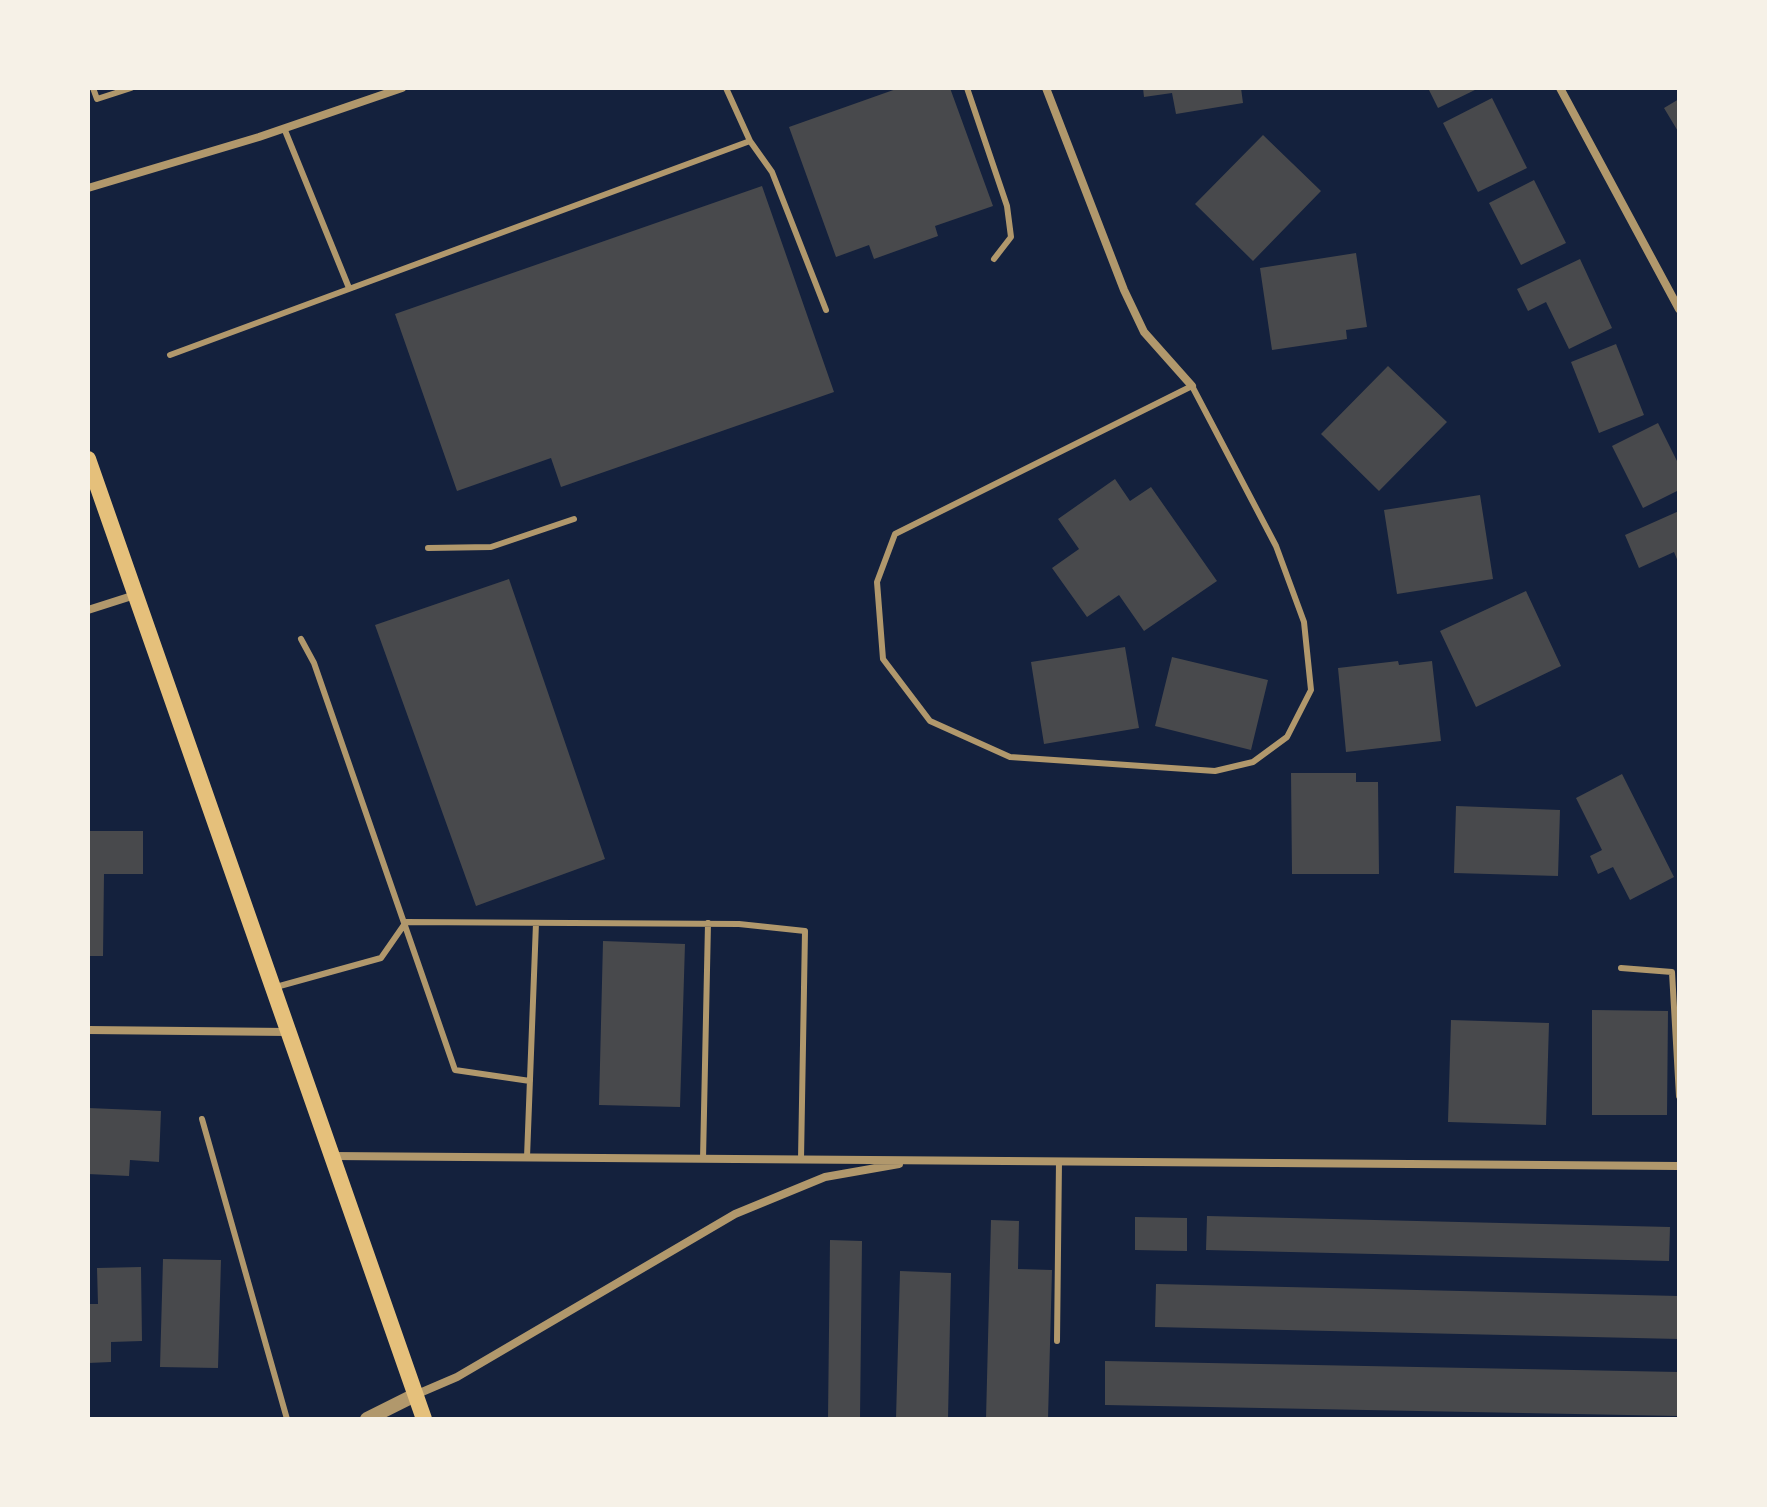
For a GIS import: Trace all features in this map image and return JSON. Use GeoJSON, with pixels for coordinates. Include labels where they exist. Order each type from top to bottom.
{"type":"FeatureCollection","features":[{"type":"Feature","properties":{"kind":"main road"},"geometry":{"type":"LineString","coordinates":[[88,459],[424,1419]]}},
{"type":"Feature","properties":{"kind":"street"},"geometry":{"type":"LineString","coordinates":[[88,188],[284,128],[384,91],[402,88]]}},
{"type":"Feature","properties":{"kind":"street"},"geometry":{"type":"LineString","coordinates":[[1046,88],[1144,332],[1192,386]]}},
{"type":"Feature","properties":{"kind":"street"},"geometry":{"type":"LineString","coordinates":[[1560,88],[1679,309]]}},
{"type":"Feature","properties":{"kind":"street"},"geometry":{"type":"LineString","coordinates":[[88,610],[136,595]]}},
{"type":"Feature","properties":{"kind":"street"},"geometry":{"type":"LineString","coordinates":[[88,1030],[288,1032]]}},
{"type":"Feature","properties":{"kind":"street"},"geometry":{"type":"LineString","coordinates":[[331,1156],[1679,1166]]}},
{"type":"Feature","properties":{"kind":"street"},"geometry":{"type":"LineString","coordinates":[[367,1419],[457,1377],[735,1214],[825,1177],[919,1160]]}},
{"type":"Feature","properties":{"kind":"street"},"geometry":{"type":"LineString","coordinates":[[394,1419],[415,1395]]}},
{"type":"Feature","properties":{"kind":"lane"},"geometry":{"type":"LineString","coordinates":[[93,88],[97,99],[131,88]]}},
{"type":"Feature","properties":{"kind":"lane"},"geometry":{"type":"LineString","coordinates":[[726,88],[750,141],[772,172],[826,310]]}},
{"type":"Feature","properties":{"kind":"lane"},"geometry":{"type":"LineString","coordinates":[[967,88],[1007,206],[1011,237],[994,259]]}},
{"type":"Feature","properties":{"kind":"lane"},"geometry":{"type":"LineString","coordinates":[[284,128],[349,288]]}},
{"type":"Feature","properties":{"kind":"lane"},"geometry":{"type":"LineString","coordinates":[[170,355],[750,141]]}},
{"type":"Feature","properties":{"kind":"lane"},"geometry":{"type":"LineString","coordinates":[[1192,386],[1276,546],[1304,622],[1311,690],[1287,737],[1253,762],[1215,771],[1010,757],[930,721],[883,659],[877,582],[895,534],[1192,386]]}},
{"type":"Feature","properties":{"kind":"lane"},"geometry":{"type":"LineString","coordinates":[[428,548],[491,547],[574,519]]}},
{"type":"Feature","properties":{"kind":"lane"},"geometry":{"type":"LineString","coordinates":[[301,639],[314,663],[455,1070],[530,1081]]}},
{"type":"Feature","properties":{"kind":"lane"},"geometry":{"type":"LineString","coordinates":[[273,988],[381,958],[406,922]]}},
{"type":"Feature","properties":{"kind":"lane"},"geometry":{"type":"LineString","coordinates":[[406,922],[708,923],[805,931],[801,1159]]}},
{"type":"Feature","properties":{"kind":"lane"},"geometry":{"type":"LineString","coordinates":[[527,1157],[536,923]]}},
{"type":"Feature","properties":{"kind":"lane"},"geometry":{"type":"LineString","coordinates":[[703,1159],[708,923]]}},
{"type":"Feature","properties":{"kind":"lane"},"geometry":{"type":"LineString","coordinates":[[1621,968],[1672,972],[1679,1096]]}},
{"type":"Feature","properties":{"kind":"lane"},"geometry":{"type":"LineString","coordinates":[[202,1119],[287,1419]]}},
{"type":"Feature","properties":{"kind":"lane"},"geometry":{"type":"LineString","coordinates":[[1057,1341],[1059,1161]]}},
{"type":"Feature","properties":{"kind":"building"},"geometry":{"type":"Polygon","coordinates":[[[899,88],[950,88],[993,206],[935,226],[938,236],[874,259],[869,245],[836,257],[789,127],[899,88]]]}},
{"type":"Feature","properties":{"kind":"building"},"geometry":{"type":"Polygon","coordinates":[[[1143,88],[1241,88],[1243,103],[1176,114],[1172,93],[1144,97],[1143,88]]]}},
{"type":"Feature","properties":{"kind":"building"},"geometry":{"type":"Polygon","coordinates":[[[1428,88],[1479,88],[1438,108],[1428,88]]]}},
{"type":"Feature","properties":{"kind":"building"},"geometry":{"type":"Polygon","coordinates":[[[1492,98],[1527,168],[1478,192],[1443,123],[1492,98]]]}},
{"type":"Feature","properties":{"kind":"building"},"geometry":{"type":"Polygon","coordinates":[[[1679,99],[1679,133],[1664,108],[1679,99]]]}},
{"type":"Feature","properties":{"kind":"building"},"geometry":{"type":"Polygon","coordinates":[[[1263,135],[1321,191],[1253,261],[1195,204],[1263,135]]]}},
{"type":"Feature","properties":{"kind":"building"},"geometry":{"type":"Polygon","coordinates":[[[1534,180],[1566,243],[1521,265],[1489,203],[1534,180]]]}},
{"type":"Feature","properties":{"kind":"building"},"geometry":{"type":"Polygon","coordinates":[[[762,186],[834,392],[561,487],[551,458],[457,491],[395,314],[762,186]]]}},
{"type":"Feature","properties":{"kind":"building"},"geometry":{"type":"Polygon","coordinates":[[[1356,253],[1367,327],[1346,330],[1347,339],[1272,350],[1260,268],[1356,253]]]}},
{"type":"Feature","properties":{"kind":"building"},"geometry":{"type":"Polygon","coordinates":[[[1580,259],[1612,328],[1569,349],[1546,302],[1528,311],[1517,289],[1580,259]]]}},
{"type":"Feature","properties":{"kind":"building"},"geometry":{"type":"Polygon","coordinates":[[[1616,344],[1644,415],[1599,433],[1571,362],[1616,344]]]}},
{"type":"Feature","properties":{"kind":"building"},"geometry":{"type":"Polygon","coordinates":[[[1388,366],[1447,422],[1379,491],[1321,434],[1388,366]]]}},
{"type":"Feature","properties":{"kind":"building"},"geometry":{"type":"Polygon","coordinates":[[[1658,423],[1679,465],[1679,490],[1643,508],[1612,446],[1658,423]]]}},
{"type":"Feature","properties":{"kind":"building"},"geometry":{"type":"Polygon","coordinates":[[[1115,479],[1130,501],[1151,487],[1217,581],[1144,631],[1119,595],[1087,617],[1052,568],[1079,549],[1058,519],[1115,479]]]}},
{"type":"Feature","properties":{"kind":"building"},"geometry":{"type":"Polygon","coordinates":[[[1480,495],[1493,579],[1397,594],[1384,510],[1480,495]]]}},
{"type":"Feature","properties":{"kind":"building"},"geometry":{"type":"Polygon","coordinates":[[[1679,511],[1679,564],[1674,552],[1639,568],[1625,535],[1679,511]]]}},
{"type":"Feature","properties":{"kind":"building"},"geometry":{"type":"Polygon","coordinates":[[[509,579],[605,859],[476,906],[375,625],[509,579]]]}},
{"type":"Feature","properties":{"kind":"building"},"geometry":{"type":"Polygon","coordinates":[[[1526,591],[1561,666],[1476,707],[1440,631],[1526,591]]]}},
{"type":"Feature","properties":{"kind":"building"},"geometry":{"type":"Polygon","coordinates":[[[1125,647],[1139,728],[1044,744],[1031,662],[1125,647]]]}},
{"type":"Feature","properties":{"kind":"building"},"geometry":{"type":"Polygon","coordinates":[[[1172,657],[1268,680],[1251,750],[1155,726],[1172,657]]]}},
{"type":"Feature","properties":{"kind":"building"},"geometry":{"type":"Polygon","coordinates":[[[1398,661],[1399,665],[1432,661],[1441,741],[1346,752],[1338,668],[1398,661]]]}},
{"type":"Feature","properties":{"kind":"building"},"geometry":{"type":"Polygon","coordinates":[[[1291,773],[1356,773],[1356,782],[1378,782],[1379,874],[1292,874],[1291,773]]]}},
{"type":"Feature","properties":{"kind":"building"},"geometry":{"type":"Polygon","coordinates":[[[1622,774],[1674,877],[1630,900],[1613,867],[1598,874],[1590,856],[1602,850],[1576,798],[1622,774]]]}},
{"type":"Feature","properties":{"kind":"building"},"geometry":{"type":"Polygon","coordinates":[[[1456,806],[1560,810],[1558,876],[1454,873],[1456,806]]]}},
{"type":"Feature","properties":{"kind":"building"},"geometry":{"type":"Polygon","coordinates":[[[88,831],[143,831],[143,874],[104,874],[103,956],[88,956],[88,831]]]}},
{"type":"Feature","properties":{"kind":"building"},"geometry":{"type":"Polygon","coordinates":[[[603,941],[685,944],[680,1107],[599,1105],[603,941]]]}},
{"type":"Feature","properties":{"kind":"building"},"geometry":{"type":"Polygon","coordinates":[[[1592,1010],[1668,1011],[1667,1115],[1592,1115],[1592,1010]]]}},
{"type":"Feature","properties":{"kind":"building"},"geometry":{"type":"Polygon","coordinates":[[[1451,1020],[1549,1023],[1546,1125],[1448,1122],[1451,1020]]]}},
{"type":"Feature","properties":{"kind":"building"},"geometry":{"type":"Polygon","coordinates":[[[88,1108],[161,1111],[159,1162],[130,1160],[129,1176],[88,1174],[88,1108]]]}},
{"type":"Feature","properties":{"kind":"building"},"geometry":{"type":"Polygon","coordinates":[[[1207,1216],[1670,1227],[1669,1261],[1206,1250],[1207,1216]]]}},
{"type":"Feature","properties":{"kind":"building"},"geometry":{"type":"Polygon","coordinates":[[[1135,1217],[1187,1218],[1187,1251],[1135,1250],[1135,1217]]]}},
{"type":"Feature","properties":{"kind":"building"},"geometry":{"type":"Polygon","coordinates":[[[991,1220],[1019,1221],[1018,1269],[1052,1270],[1048,1419],[986,1419],[991,1220]]]}},
{"type":"Feature","properties":{"kind":"building"},"geometry":{"type":"Polygon","coordinates":[[[830,1240],[862,1241],[860,1419],[828,1419],[830,1240]]]}},
{"type":"Feature","properties":{"kind":"building"},"geometry":{"type":"Polygon","coordinates":[[[163,1259],[221,1260],[218,1368],[160,1367],[163,1259]]]}},
{"type":"Feature","properties":{"kind":"building"},"geometry":{"type":"Polygon","coordinates":[[[141,1267],[142,1341],[111,1342],[111,1362],[88,1363],[88,1304],[98,1304],[97,1268],[141,1267]]]}},
{"type":"Feature","properties":{"kind":"building"},"geometry":{"type":"Polygon","coordinates":[[[900,1271],[951,1273],[948,1419],[896,1419],[900,1271]]]}},
{"type":"Feature","properties":{"kind":"building"},"geometry":{"type":"Polygon","coordinates":[[[1156,1284],[1679,1296],[1679,1339],[1155,1327],[1156,1284]]]}},
{"type":"Feature","properties":{"kind":"building"},"geometry":{"type":"Polygon","coordinates":[[[1105,1361],[1679,1372],[1679,1416],[1105,1405],[1105,1361]]]}}]}
